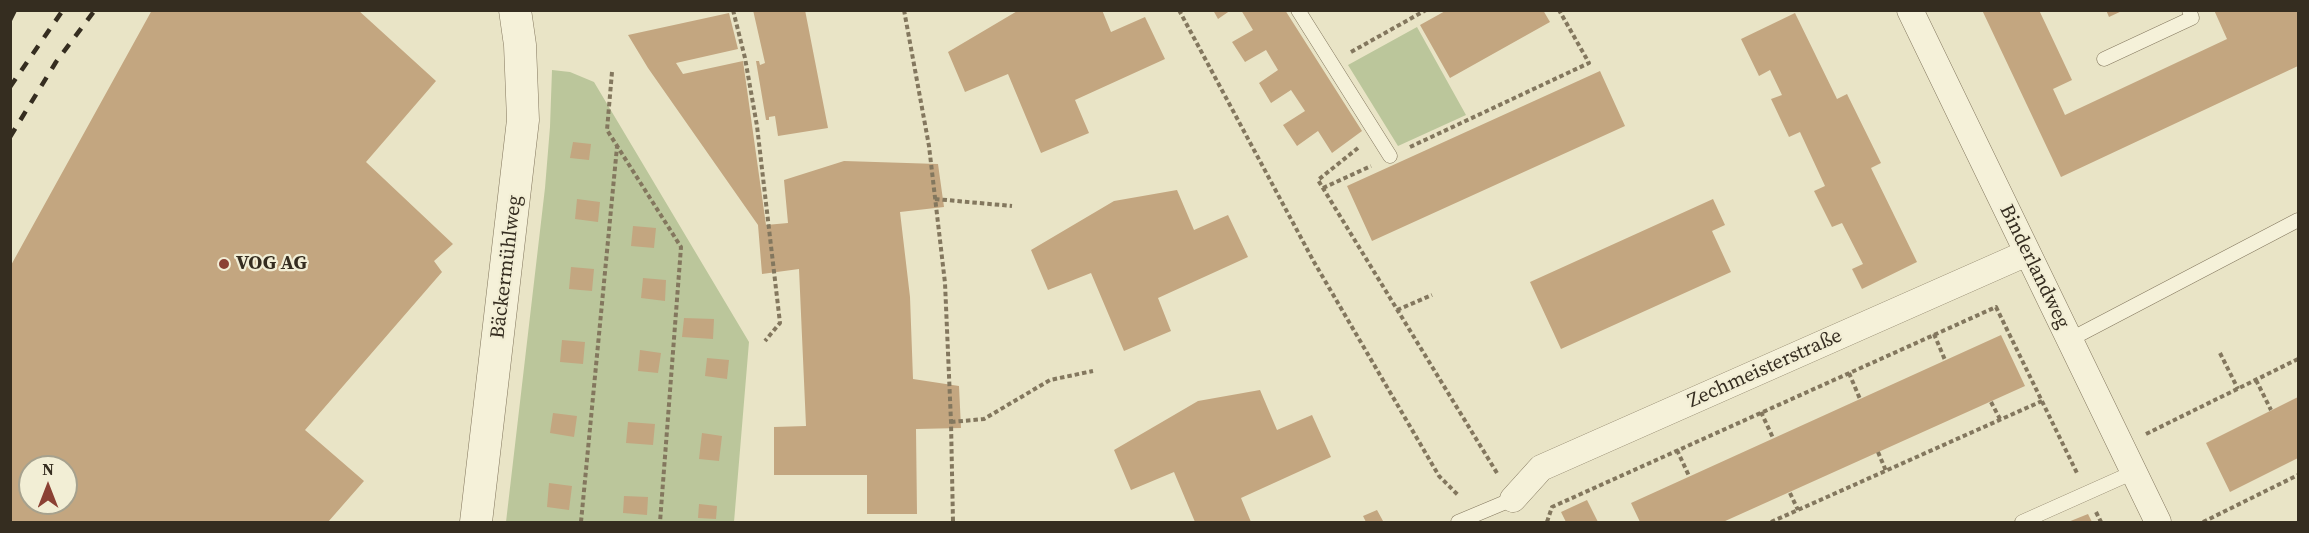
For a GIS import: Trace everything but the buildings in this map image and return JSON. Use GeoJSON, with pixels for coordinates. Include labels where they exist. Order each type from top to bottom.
{"type":"FeatureCollection","features":[{"type":"Feature","properties":{"kind":"street","name":"Bäckermühlweg"},"geometry":{"type":"LineString","coordinates":[[476,522],[523,120],[520,45],[515,10]]}},
{"type":"Feature","properties":{"kind":"street","name":"Binderlandweg"},"geometry":{"type":"LineString","coordinates":[[1910,10],[2158,522]]}},
{"type":"Feature","properties":{"kind":"street","name":"Zechmeisterstraße"},"geometry":{"type":"LineString","coordinates":[[1513,499],[1540,468],[2027,253]]}},
{"type":"Feature","properties":{"kind":"lane"},"geometry":{"type":"LineString","coordinates":[[1298,10],[1390,156]]}},
{"type":"Feature","properties":{"kind":"lane"},"geometry":{"type":"LineString","coordinates":[[2104,59],[2192,18],[2189,10]]}},
{"type":"Feature","properties":{"kind":"lane"},"geometry":{"type":"LineString","coordinates":[[2069,340],[2298,220]]}},
{"type":"Feature","properties":{"kind":"lane"},"geometry":{"type":"LineString","coordinates":[[2022,522],[2134,472]]}},
{"type":"Feature","properties":{"kind":"lane"},"geometry":{"type":"LineString","coordinates":[[1458,522],[1513,499]]}},
{"type":"Feature","properties":{"kind":"path"},"geometry":{"type":"LineString","coordinates":[[733,10],[745,58],[757,126],[780,323],[765,341]]}},
{"type":"Feature","properties":{"kind":"path"},"geometry":{"type":"LineString","coordinates":[[904,10],[928,146],[945,283],[951,422],[952,522]]}},
{"type":"Feature","properties":{"kind":"path"},"geometry":{"type":"LineString","coordinates":[[1179,10],[1314,262],[1439,476],[1478,514]]}},
{"type":"Feature","properties":{"kind":"path"},"geometry":{"type":"LineString","coordinates":[[1331,63],[1426,10]]}},
{"type":"Feature","properties":{"kind":"path"},"geometry":{"type":"LineString","coordinates":[[1323,188],[1589,63],[1559,10]]}},
{"type":"Feature","properties":{"kind":"path"},"geometry":{"type":"LineString","coordinates":[[612,72],[607,130],[681,247],[660,522]]}},
{"type":"Feature","properties":{"kind":"path"},"geometry":{"type":"LineString","coordinates":[[1375,133],[1318,180],[1513,499]]}},
{"type":"Feature","properties":{"kind":"path"},"geometry":{"type":"LineString","coordinates":[[581,522],[617,145]]}},
{"type":"Feature","properties":{"kind":"path"},"geometry":{"type":"LineString","coordinates":[[935,199],[1012,206]]}},
{"type":"Feature","properties":{"kind":"path"},"geometry":{"type":"LineString","coordinates":[[1396,310],[1432,295]]}},
{"type":"Feature","properties":{"kind":"path"},"geometry":{"type":"LineString","coordinates":[[1547,522],[1552,507],[1996,307],[2101,522]]}},
{"type":"Feature","properties":{"kind":"path"},"geometry":{"type":"LineString","coordinates":[[1934,334],[1945,360]]}},
{"type":"Feature","properties":{"kind":"path"},"geometry":{"type":"LineString","coordinates":[[2220,353],[2238,389]]}},
{"type":"Feature","properties":{"kind":"path"},"geometry":{"type":"LineString","coordinates":[[2138,439],[2298,359]]}},
{"type":"Feature","properties":{"kind":"path"},"geometry":{"type":"LineString","coordinates":[[951,422],[984,419],[1050,380],[1093,370]]}},
{"type":"Feature","properties":{"kind":"path"},"geometry":{"type":"LineString","coordinates":[[1849,373],[1860,399]]}},
{"type":"Feature","properties":{"kind":"path"},"geometry":{"type":"LineString","coordinates":[[2256,380],[2271,410]]}},
{"type":"Feature","properties":{"kind":"path"},"geometry":{"type":"LineString","coordinates":[[1771,522],[2042,401]]}},
{"type":"Feature","properties":{"kind":"path"},"geometry":{"type":"LineString","coordinates":[[1991,402],[2000,419]]}},
{"type":"Feature","properties":{"kind":"path"},"geometry":{"type":"LineString","coordinates":[[1761,412],[1773,438]]}},
{"type":"Feature","properties":{"kind":"path"},"geometry":{"type":"LineString","coordinates":[[1677,450],[1689,476]]}},
{"type":"Feature","properties":{"kind":"path"},"geometry":{"type":"LineString","coordinates":[[1878,452],[1886,471]]}},
{"type":"Feature","properties":{"kind":"path"},"geometry":{"type":"LineString","coordinates":[[2203,522],[2298,475]]}},
{"type":"Feature","properties":{"kind":"path"},"geometry":{"type":"LineString","coordinates":[[1790,493],[1798,510]]}},
{"type":"Feature","properties":{"kind":"green space"},"geometry":{"type":"Polygon","coordinates":[[[1417,27],[1466,115],[1398,146],[1348,65],[1417,27]]]}},
{"type":"Feature","properties":{"kind":"green space"},"geometry":{"type":"Polygon","coordinates":[[[552,70],[570,72],[594,82],[749,342],[734,522],[506,522],[545,188],[552,70]]]}},
{"type":"Feature","properties":{"kind":"railway"},"geometry":{"type":"LineString","coordinates":[[10,20],[15,10]]}},
{"type":"Feature","properties":{"kind":"railway"},"geometry":{"type":"LineString","coordinates":[[10,87],[63,10]]}},
{"type":"Feature","properties":{"kind":"railway"},"geometry":{"type":"LineString","coordinates":[[10,137],[56,62],[95,10]]}},
{"type":"Feature","properties":{"kind":"place","name":"VOG AG"},"geometry":{"type":"Point","coordinates":[224,264]}}]}
